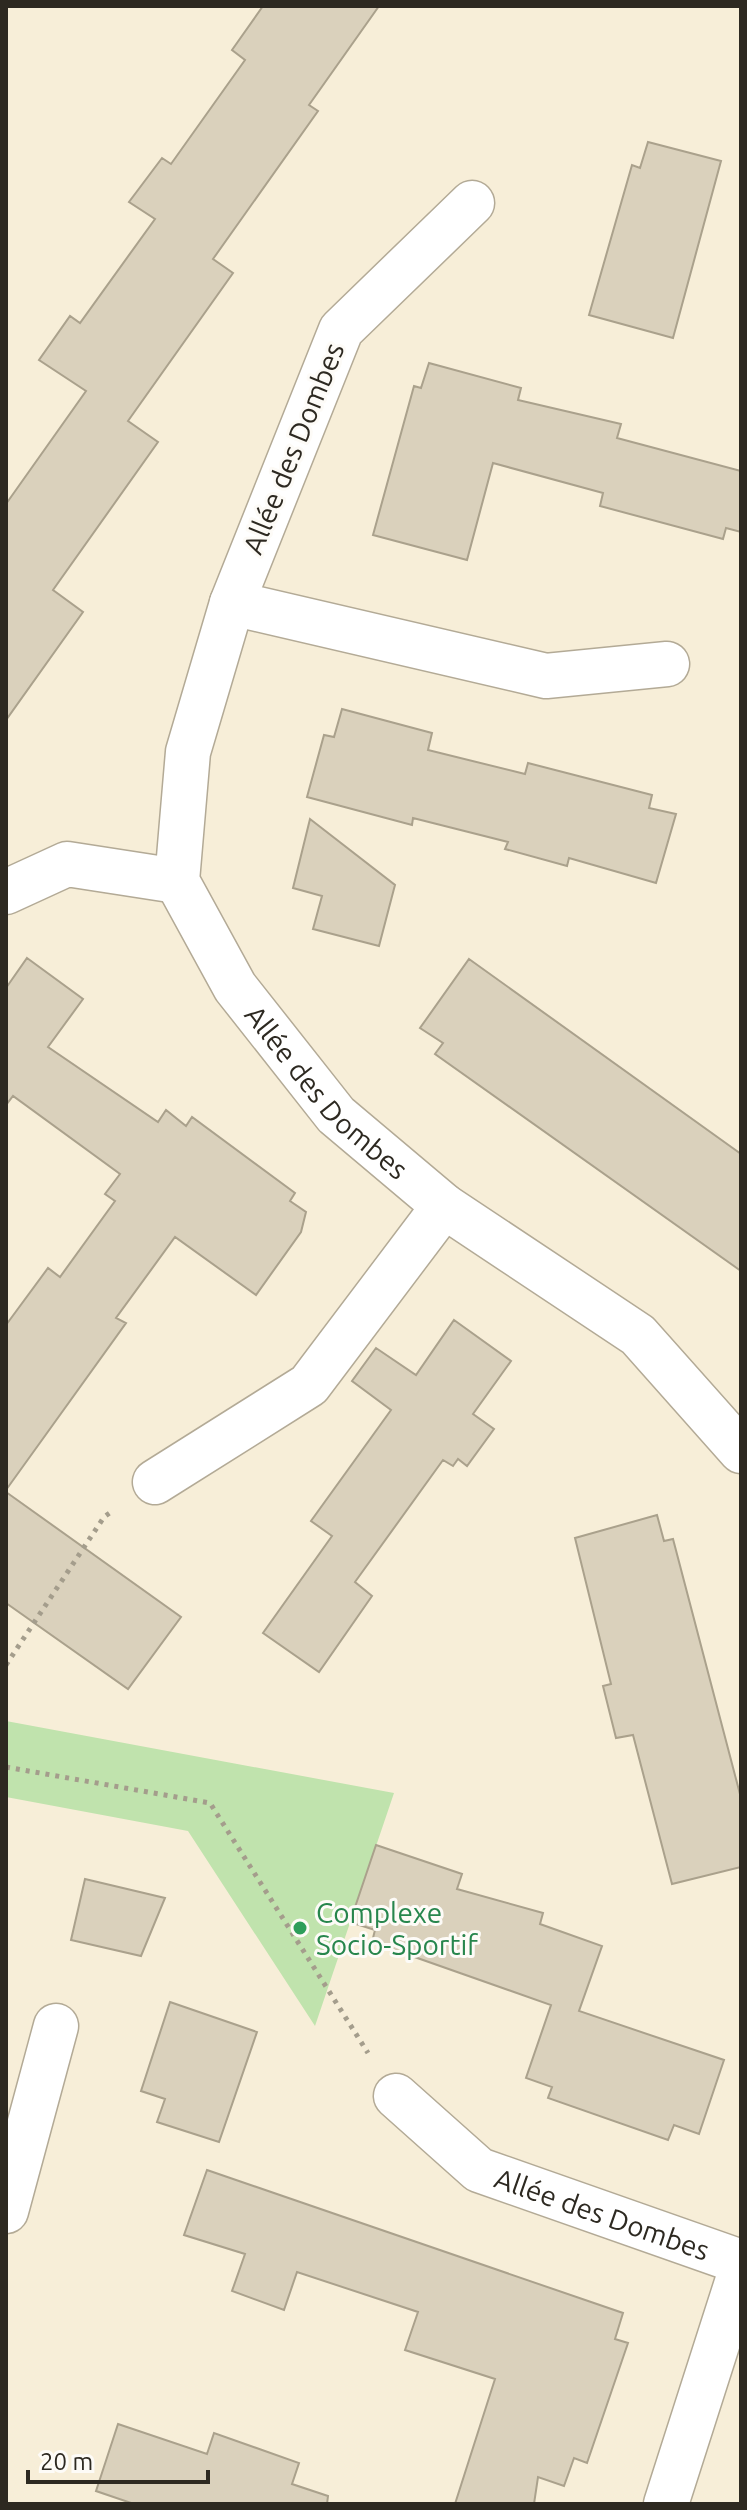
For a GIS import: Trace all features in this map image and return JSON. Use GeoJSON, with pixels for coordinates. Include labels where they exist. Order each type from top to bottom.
{"type":"FeatureCollection","features":[{"type":"Feature","properties":{"kind":"street","name":"Allée des Dombes"},"geometry":{"type":"LineString","coordinates":[[472,203],[341,330],[232,603],[188,752],[177,881],[235,987],[336,1115],[444,1206],[638,1335],[741,1451]]}},
{"type":"Feature","properties":{"kind":"street"},"geometry":{"type":"LineString","coordinates":[[232,603],[546,676],[667,664]]}},
{"type":"Feature","properties":{"kind":"street"},"geometry":{"type":"LineString","coordinates":[[6,892],[67,864],[177,881]]}},
{"type":"Feature","properties":{"kind":"street"},"geometry":{"type":"LineString","coordinates":[[155,1482],[309,1385],[444,1206]]}},
{"type":"Feature","properties":{"kind":"street"},"geometry":{"type":"LineString","coordinates":[[6,2211],[56,2026]]}},
{"type":"Feature","properties":{"kind":"street","name":"Allée des Dombes"},"geometry":{"type":"LineString","coordinates":[[396,2096],[479,2170],[741,2262]]}},
{"type":"Feature","properties":{"kind":"street","name":"Allée des Dombes"},"geometry":{"type":"LineString","coordinates":[[666,2504],[741,2270]]}},
{"type":"Feature","properties":{"kind":"path"},"geometry":{"type":"LineString","coordinates":[[6,1665],[104,1517],[155,1482]]}},
{"type":"Feature","properties":{"kind":"path"},"geometry":{"type":"LineString","coordinates":[[6,1767],[210,1803],[396,2096]]}},
{"type":"Feature","properties":{"kind":"green space","name":"Complexe Socio-Sportif"},"geometry":{"type":"Polygon","coordinates":[[[6,1721],[394,1793],[315,2026],[188,1831],[6,1797],[6,1721]]]}},
{"type":"Feature","properties":{"kind":"building"},"geometry":{"type":"Polygon","coordinates":[[[263,6],[379,6],[309,105],[318,111],[213,259],[233,273],[128,421],[158,442],[53,590],[83,612],[6,720],[6,504],[86,391],[39,360],[70,316],[80,323],[155,219],[129,202],[162,158],[171,164],[245,60],[232,50],[263,6]]]}},
{"type":"Feature","properties":{"kind":"building"},"geometry":{"type":"Polygon","coordinates":[[[648,142],[721,161],[673,338],[589,315],[632,165],[640,168],[648,142]]]}},
{"type":"Feature","properties":{"kind":"building"},"geometry":{"type":"Polygon","coordinates":[[[429,363],[521,388],[518,400],[621,424],[617,438],[741,471],[741,532],[726,528],[723,539],[600,506],[603,493],[493,463],[467,560],[373,535],[414,386],[421,388],[429,363]]]}},
{"type":"Feature","properties":{"kind":"building"},"geometry":{"type":"Polygon","coordinates":[[[342,709],[432,733],[428,750],[525,774],[528,763],[652,795],[649,808],[676,814],[656,883],[569,858],[567,866],[505,849],[508,842],[413,818],[412,825],[307,797],[324,735],[334,737],[342,709]]]}},
{"type":"Feature","properties":{"kind":"building"},"geometry":{"type":"Polygon","coordinates":[[[310,819],[395,885],[379,946],[313,929],[322,896],[293,888],[310,819]]]}},
{"type":"Feature","properties":{"kind":"building"},"geometry":{"type":"Polygon","coordinates":[[[27,958],[83,999],[48,1047],[158,1122],[166,1110],[186,1126],[192,1117],[295,1193],[290,1201],[306,1212],[301,1232],[256,1295],[175,1237],[116,1318],[126,1323],[6,1490],[6,1325],[48,1268],[60,1277],[115,1201],[105,1194],[120,1174],[13,1096],[6,1105],[6,988],[27,958]]]}},
{"type":"Feature","properties":{"kind":"building"},"geometry":{"type":"Polygon","coordinates":[[[469,959],[741,1154],[741,1271],[435,1054],[443,1043],[420,1028],[469,959]]]}},
{"type":"Feature","properties":{"kind":"building"},"geometry":{"type":"Polygon","coordinates":[[[454,1320],[511,1361],[473,1414],[494,1429],[467,1466],[458,1459],[453,1466],[443,1460],[355,1582],[372,1596],[319,1672],[263,1633],[332,1536],[311,1521],[391,1410],[352,1381],[376,1348],[416,1375],[454,1320]]]}},
{"type":"Feature","properties":{"kind":"building"},"geometry":{"type":"Polygon","coordinates":[[[6,1492],[181,1617],[128,1689],[6,1603],[6,1492]]]}},
{"type":"Feature","properties":{"kind":"building"},"geometry":{"type":"Polygon","coordinates":[[[657,1515],[664,1541],[673,1539],[741,1798],[741,1867],[672,1884],[633,1735],[616,1738],[603,1686],[611,1684],[575,1538],[657,1515]]]}},
{"type":"Feature","properties":{"kind":"building"},"geometry":{"type":"Polygon","coordinates":[[[376,1845],[462,1874],[457,1889],[543,1913],[540,1924],[602,1946],[579,2011],[724,2060],[699,2134],[674,2125],[668,2140],[548,2098],[552,2087],[526,2078],[551,2005],[372,1942],[375,1930],[350,1922],[376,1845]]]}},
{"type":"Feature","properties":{"kind":"building"},"geometry":{"type":"Polygon","coordinates":[[[85,1879],[165,1898],[141,1956],[71,1940],[85,1879]]]}},
{"type":"Feature","properties":{"kind":"building"},"geometry":{"type":"Polygon","coordinates":[[[170,2002],[257,2032],[219,2142],[157,2122],[165,2099],[141,2091],[170,2002]]]}},
{"type":"Feature","properties":{"kind":"building"},"geometry":{"type":"Polygon","coordinates":[[[207,2170],[623,2313],[615,2339],[628,2343],[587,2463],[574,2458],[564,2486],[538,2477],[534,2504],[455,2504],[495,2379],[405,2350],[418,2312],[297,2272],[284,2310],[232,2291],[245,2254],[184,2235],[207,2170]]]}},
{"type":"Feature","properties":{"kind":"building"},"geometry":{"type":"Polygon","coordinates":[[[118,2424],[207,2454],[214,2433],[299,2463],[292,2484],[328,2496],[327,2504],[134,2504],[96,2491],[118,2424]]]}},
{"type":"Feature","properties":{"kind":"place","name":"Complexe Socio-Sportif"},"geometry":{"type":"Point","coordinates":[300,1928]}}]}
